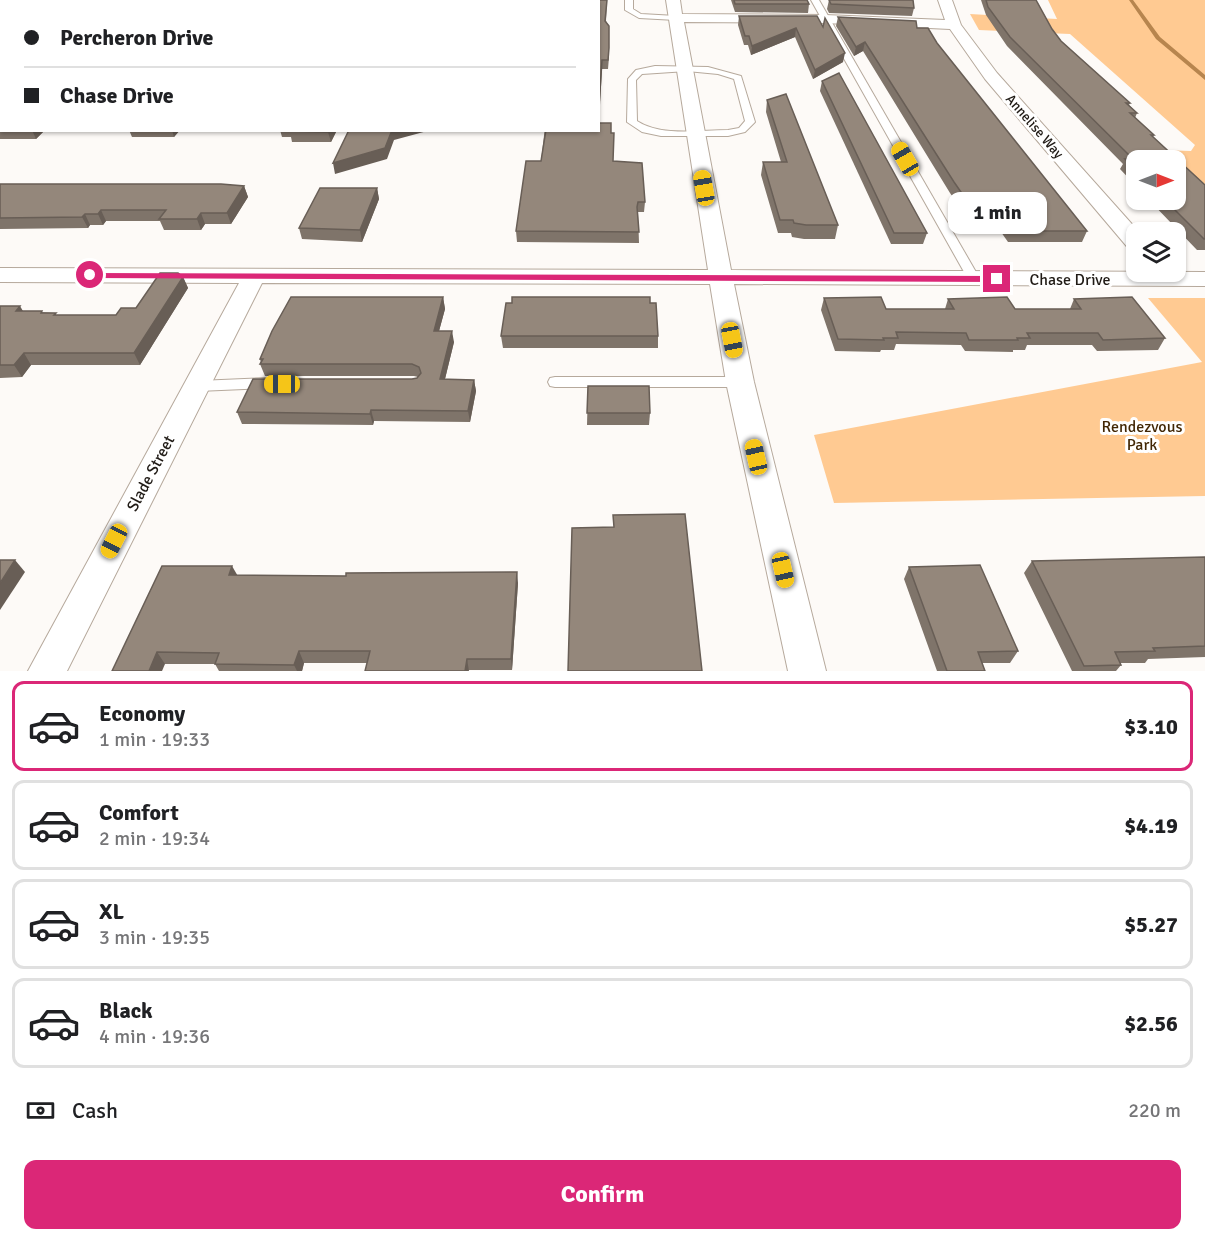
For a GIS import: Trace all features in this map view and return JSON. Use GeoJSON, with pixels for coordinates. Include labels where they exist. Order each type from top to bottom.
{"type":"FeatureCollection","features":[{"type":"Feature","properties":{"kind":"street","name":"Annelise Way"},"geometry":{"type":"LineString","coordinates":[[945,0],[954,25],[991,76],[1126,231]]}},
{"type":"Feature","properties":{"kind":"street"},"geometry":{"type":"LineString","coordinates":[[807,671],[740,382],[694,133],[675,9],[954,25]]}},
{"type":"Feature","properties":{"kind":"street","name":"Chase Drive"},"geometry":{"type":"LineString","coordinates":[[0,275],[720,276],[974,279],[1126,276]]}},
{"type":"Feature","properties":{"kind":"street","name":"Slade Street"},"geometry":{"type":"LineString","coordinates":[[47,671],[254,276]]}},
{"type":"Feature","properties":{"kind":"street","name":"Chase Drive"},"geometry":{"type":"LineString","coordinates":[[1186,277],[1205,279]]}},
{"type":"Feature","properties":{"kind":"lane"},"geometry":{"type":"LineString","coordinates":[[629,0],[629,10],[639,16],[675,9]]}},
{"type":"Feature","properties":{"kind":"lane"},"geometry":{"type":"LineString","coordinates":[[815,0],[974,279]]}},
{"type":"Feature","properties":{"kind":"lane"},"geometry":{"type":"LineString","coordinates":[[655,69],[720,70],[738,78],[750,122],[742,130],[728,133],[694,133],[661,133],[645,130],[632,122],[632,79],[639,72],[655,69]]}},
{"type":"Feature","properties":{"kind":"lane"},"geometry":{"type":"LineString","coordinates":[[555,382],[740,382]]}},
{"type":"Feature","properties":{"kind":"lane"},"geometry":{"type":"LineString","coordinates":[[198,386],[282,384]]}},
{"type":"Feature","properties":{"kind":"green space"},"geometry":{"type":"Polygon","coordinates":[[[1048,0],[1205,0],[1205,191],[1186,171],[1186,151],[1191,151],[1195,145],[1070,34],[979,30],[970,14],[1057,19],[1048,0]]]}},
{"type":"Feature","properties":{"kind":"green space","name":"Rendezvous Park"},"geometry":{"type":"Polygon","coordinates":[[[1148,298],[1205,298],[1205,496],[834,503],[814,435],[1202,362],[1148,298]]]}},
{"type":"Feature","properties":{"kind":"building"},"geometry":{"type":"Polygon","coordinates":[[[600,0],[607,0],[605,21],[609,26],[608,60],[602,60],[600,90],[600,0]]]}},
{"type":"Feature","properties":{"kind":"building"},"geometry":{"type":"Polygon","coordinates":[[[734,0],[807,0],[809,4],[735,4],[734,0]]]}},
{"type":"Feature","properties":{"kind":"building"},"geometry":{"type":"Polygon","coordinates":[[[829,0],[913,0],[914,8],[831,4],[829,0]]]}},
{"type":"Feature","properties":{"kind":"building"},"geometry":{"type":"Polygon","coordinates":[[[986,0],[1036,0],[1061,41],[1130,103],[1126,103],[1137,113],[1130,113],[1167,150],[1126,150],[1126,152],[1010,37],[988,7],[986,0]]]}},
{"type":"Feature","properties":{"kind":"building"},"geometry":{"type":"Polygon","coordinates":[[[739,16],[817,16],[823,27],[825,18],[845,53],[815,70],[796,28],[752,46],[749,36],[745,36],[739,16]]]}},
{"type":"Feature","properties":{"kind":"building"},"geometry":{"type":"Polygon","coordinates":[[[838,17],[916,21],[917,28],[928,28],[937,43],[1087,231],[1012,231],[1005,221],[981,221],[865,42],[856,47],[838,17]]]}},
{"type":"Feature","properties":{"kind":"building"},"geometry":{"type":"Polygon","coordinates":[[[839,73],[927,233],[894,233],[822,81],[839,73]]]}},
{"type":"Feature","properties":{"kind":"building"},"geometry":{"type":"Polygon","coordinates":[[[786,94],[838,225],[806,225],[794,223],[793,220],[780,220],[763,162],[787,162],[767,100],[786,94]]]}},
{"type":"Feature","properties":{"kind":"building"},"geometry":{"type":"Polygon","coordinates":[[[600,123],[611,123],[611,133],[614,133],[613,161],[642,163],[645,202],[638,202],[637,207],[639,232],[516,231],[526,161],[541,161],[546,132],[600,132],[600,123]]]}},
{"type":"Feature","properties":{"kind":"building"},"geometry":{"type":"Polygon","coordinates":[[[348,132],[391,132],[385,148],[333,163],[348,132]]]}},
{"type":"Feature","properties":{"kind":"building"},"geometry":{"type":"Polygon","coordinates":[[[1186,167],[1205,185],[1204,239],[1175,210],[1186,210],[1186,167]]]}},
{"type":"Feature","properties":{"kind":"building"},"geometry":{"type":"Polygon","coordinates":[[[0,184],[221,184],[244,186],[227,213],[201,213],[197,219],[159,219],[166,210],[101,210],[98,214],[85,214],[82,217],[0,218],[0,184]]]}},
{"type":"Feature","properties":{"kind":"building"},"geometry":{"type":"Polygon","coordinates":[[[320,188],[377,188],[360,230],[299,228],[320,188]]]}},
{"type":"Feature","properties":{"kind":"building"},"geometry":{"type":"Polygon","coordinates":[[[160,273],[178,273],[183,277],[134,353],[24,353],[14,365],[0,365],[0,306],[20,306],[16,311],[56,313],[54,315],[116,315],[121,308],[136,308],[160,273]]]}},
{"type":"Feature","properties":{"kind":"building"},"geometry":{"type":"Polygon","coordinates":[[[291,297],[443,297],[434,331],[452,331],[440,379],[474,380],[468,411],[371,410],[370,414],[237,412],[253,379],[412,379],[417,378],[421,373],[419,367],[412,364],[260,364],[272,331],[291,297]]]}},
{"type":"Feature","properties":{"kind":"building"},"geometry":{"type":"Polygon","coordinates":[[[512,297],[650,297],[650,303],[656,303],[658,336],[501,336],[506,303],[512,303],[512,297]]]}},
{"type":"Feature","properties":{"kind":"building"},"geometry":{"type":"Polygon","coordinates":[[[881,297],[886,309],[954,309],[948,299],[1007,297],[1015,309],[1081,309],[1074,299],[1132,297],[1165,338],[1103,340],[1098,333],[1027,333],[1030,338],[1017,338],[1018,340],[969,340],[966,333],[896,332],[898,338],[883,338],[884,340],[838,339],[824,298],[881,297]]]}},
{"type":"Feature","properties":{"kind":"building"},"geometry":{"type":"Polygon","coordinates":[[[588,386],[649,386],[650,413],[587,413],[588,386]]]}},
{"type":"Feature","properties":{"kind":"building"},"geometry":{"type":"Polygon","coordinates":[[[685,514],[702,671],[568,671],[572,528],[614,527],[613,515],[685,514]]]}},
{"type":"Feature","properties":{"kind":"building"},"geometry":{"type":"Polygon","coordinates":[[[1205,557],[1205,646],[1115,652],[1121,665],[1084,666],[1032,561],[1205,557]]]}},
{"type":"Feature","properties":{"kind":"building"},"geometry":{"type":"Polygon","coordinates":[[[0,560],[15,560],[0,583],[0,560]]]}},
{"type":"Feature","properties":{"kind":"building"},"geometry":{"type":"Polygon","coordinates":[[[980,565],[1018,651],[978,652],[985,671],[947,671],[909,567],[980,565]]]}},
{"type":"Feature","properties":{"kind":"building"},"geometry":{"type":"Polygon","coordinates":[[[162,566],[232,566],[229,575],[346,576],[346,573],[517,572],[511,659],[467,659],[465,671],[365,671],[370,651],[299,651],[294,665],[215,664],[219,653],[157,652],[149,671],[112,671],[162,566]]]}},
{"type":"Feature","properties":{"kind":"waterway"},"geometry":{"type":"LineString","coordinates":[[1131,0],[1158,38],[1205,78]]}},
{"type":"Feature","properties":{"kind":"route"},"geometry":{"type":"LineString","coordinates":[[90,275],[997,279]]}}]}
